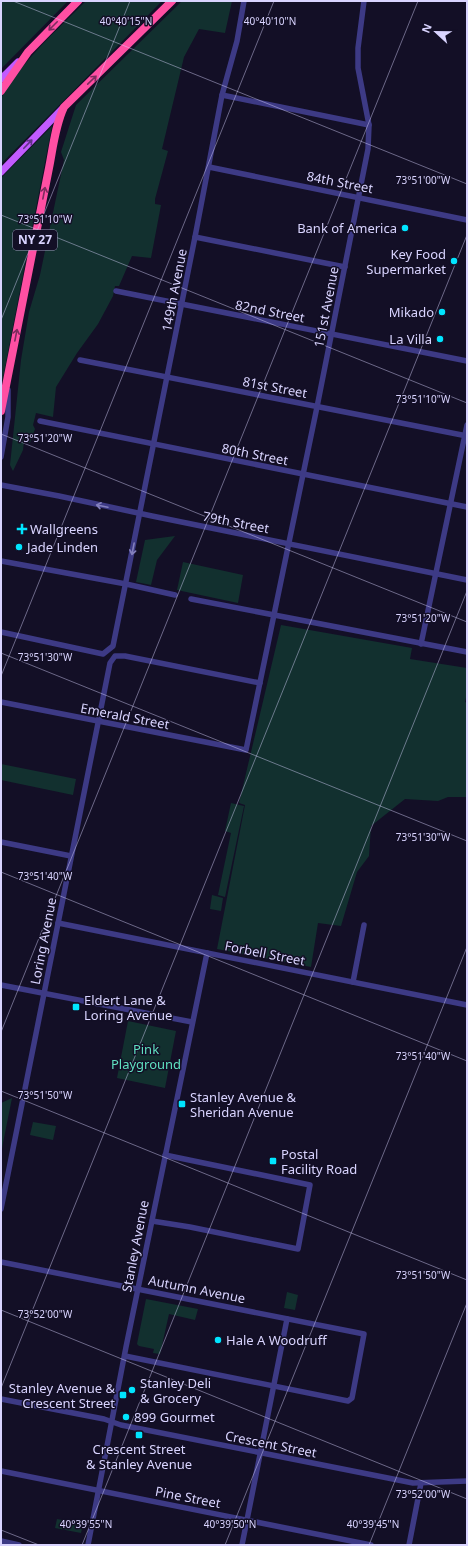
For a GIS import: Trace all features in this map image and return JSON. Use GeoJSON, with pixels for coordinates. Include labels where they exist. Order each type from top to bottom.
{"type":"FeatureCollection","features":[{"type":"Feature","properties":{"kind":"highway"},"geometry":{"type":"LineString","coordinates":[[1,91],[28,52],[78,1]]}},
{"type":"Feature","properties":{"kind":"highway","name":"NY 27"},"geometry":{"type":"LineString","coordinates":[[1,411],[48,168],[60,117],[64,107],[172,1]]}},
{"type":"Feature","properties":{"kind":"main road"},"geometry":{"type":"LineString","coordinates":[[1,79],[28,52]]}},
{"type":"Feature","properties":{"kind":"main road"},"geometry":{"type":"LineString","coordinates":[[1,172],[64,107]]}},
{"type":"Feature","properties":{"kind":"street","name":"149th Avenue"},"geometry":{"type":"LineString","coordinates":[[126,584],[168,377],[222,95],[237,41],[244,1]]}},
{"type":"Feature","properties":{"kind":"street","name":"151st Avenue"},"geometry":{"type":"LineString","coordinates":[[273,615],[332,335],[368,149],[369,125],[358,68],[358,48],[364,1]]}},
{"type":"Feature","properties":{"kind":"street"},"geometry":{"type":"LineString","coordinates":[[222,95],[369,125]]}},
{"type":"Feature","properties":{"kind":"street","name":"84th Street"},"geometry":{"type":"LineString","coordinates":[[209,168],[467,220]]}},
{"type":"Feature","properties":{"kind":"street"},"geometry":{"type":"LineString","coordinates":[[195,237],[345,267]]}},
{"type":"Feature","properties":{"kind":"street","name":"82nd Street"},"geometry":{"type":"LineString","coordinates":[[116,291],[467,361]]}},
{"type":"Feature","properties":{"kind":"street","name":"81st Street"},"geometry":{"type":"LineString","coordinates":[[80,360],[466,436]]}},
{"type":"Feature","properties":{"kind":"street"},"geometry":{"type":"LineString","coordinates":[[1,457],[8,417],[8,373]]}},
{"type":"Feature","properties":{"kind":"street","name":"80th Street"},"geometry":{"type":"LineString","coordinates":[[40,421],[467,507]]}},
{"type":"Feature","properties":{"kind":"street"},"geometry":{"type":"LineString","coordinates":[[421,644],[450,504],[466,436],[467,425]]}},
{"type":"Feature","properties":{"kind":"street","name":"79th Street"},"geometry":{"type":"LineString","coordinates":[[1,486],[52,495],[467,580]]}},
{"type":"Feature","properties":{"kind":"street"},"geometry":{"type":"LineString","coordinates":[[1,561],[126,584],[175,595]]}},
{"type":"Feature","properties":{"kind":"street"},"geometry":{"type":"LineString","coordinates":[[1,632],[103,654],[113,646],[126,584]]}},
{"type":"Feature","properties":{"kind":"street"},"geometry":{"type":"LineString","coordinates":[[191,599],[467,652]]}},
{"type":"Feature","properties":{"kind":"street"},"geometry":{"type":"LineString","coordinates":[[260,683],[273,615]]}},
{"type":"Feature","properties":{"kind":"street","name":"Loring Avenue"},"geometry":{"type":"LineString","coordinates":[[1,1209],[110,663],[115,656],[125,656],[260,683]]}},
{"type":"Feature","properties":{"kind":"street","name":"Emerald Street"},"geometry":{"type":"LineString","coordinates":[[1,702],[246,750],[260,683]]}},
{"type":"Feature","properties":{"kind":"street"},"geometry":{"type":"LineString","coordinates":[[1,842],[71,856]]}},
{"type":"Feature","properties":{"kind":"street","name":"Forbell Street"},"geometry":{"type":"LineString","coordinates":[[58,923],[467,1005]]}},
{"type":"Feature","properties":{"kind":"street"},"geometry":{"type":"LineString","coordinates":[[353,982],[364,925]]}},
{"type":"Feature","properties":{"kind":"street","name":"Stanley Avenue"},"geometry":{"type":"LineString","coordinates":[[88,1545],[206,953]]}},
{"type":"Feature","properties":{"kind":"street"},"geometry":{"type":"LineString","coordinates":[[1,985],[192,1022]]}},
{"type":"Feature","properties":{"kind":"street"},"geometry":{"type":"LineString","coordinates":[[152,1221],[190,1227],[298,1249],[310,1185],[165,1155]]}},
{"type":"Feature","properties":{"kind":"street","name":"Autumn Avenue"},"geometry":{"type":"LineString","coordinates":[[1,1262],[364,1334],[351,1400],[273,1386]]}},
{"type":"Feature","properties":{"kind":"street"},"geometry":{"type":"LineString","coordinates":[[242,1545],[287,1319]]}},
{"type":"Feature","properties":{"kind":"street"},"geometry":{"type":"LineString","coordinates":[[125,1356],[273,1386]]}},
{"type":"Feature","properties":{"kind":"street","name":"Crescent Street"},"geometry":{"type":"LineString","coordinates":[[1,1399],[104,1419],[121,1425],[406,1482],[421,1483],[467,1481]]}},
{"type":"Feature","properties":{"kind":"street","name":"Pine Street"},"geometry":{"type":"LineString","coordinates":[[1,1471],[371,1545]]}},
{"type":"Feature","properties":{"kind":"street"},"geometry":{"type":"LineString","coordinates":[[409,1545],[421,1483]]}},
{"type":"Feature","properties":{"kind":"street"},"geometry":{"type":"LineString","coordinates":[[1,1541],[19,1545]]}},
{"type":"Feature","properties":{"kind":"green space"},"geometry":{"type":"Polygon","coordinates":[[[1,1],[68,1],[1,69],[1,1]]]}},
{"type":"Feature","properties":{"kind":"green space"},"geometry":{"type":"Polygon","coordinates":[[[86,1],[162,1],[1,164],[1,98],[19,71],[86,1]]]}},
{"type":"Feature","properties":{"kind":"green space"},"geometry":{"type":"Polygon","coordinates":[[[182,1],[232,1],[225,33],[199,29],[184,57],[162,149],[168,151],[155,199],[155,204],[161,205],[151,258],[132,256],[119,286],[115,286],[113,296],[98,324],[77,353],[56,387],[53,417],[36,413],[33,425],[35,429],[30,443],[24,441],[23,450],[13,471],[10,465],[21,360],[29,312],[40,275],[64,160],[61,152],[76,105],[182,1]]]}},
{"type":"Feature","properties":{"kind":"green space"},"geometry":{"type":"Polygon","coordinates":[[[52,126],[1,388],[1,178],[52,126]]]}},
{"type":"Feature","properties":{"kind":"green space"},"geometry":{"type":"Polygon","coordinates":[[[175,536],[157,560],[151,585],[136,582],[145,540],[175,536]]]}},
{"type":"Feature","properties":{"kind":"green space"},"geometry":{"type":"Polygon","coordinates":[[[183,562],[243,575],[238,603],[177,590],[183,562]]]}},
{"type":"Feature","properties":{"kind":"green space"},"geometry":{"type":"Polygon","coordinates":[[[281,625],[412,648],[410,659],[467,668],[467,693],[465,702],[467,703],[467,797],[448,797],[438,801],[405,799],[371,826],[369,856],[357,872],[341,926],[318,923],[311,967],[217,949],[245,805],[239,803],[281,625]]]}},
{"type":"Feature","properties":{"kind":"green space"},"geometry":{"type":"Polygon","coordinates":[[[1,764],[76,779],[73,795],[1,780],[1,764]]]}},
{"type":"Feature","properties":{"kind":"green space"},"geometry":{"type":"Polygon","coordinates":[[[231,803],[244,806],[225,897],[218,895],[231,833],[225,831],[231,803]]]}},
{"type":"Feature","properties":{"kind":"green space"},"geometry":{"type":"Polygon","coordinates":[[[212,895],[223,898],[221,911],[210,909],[212,895]]]}},
{"type":"Feature","properties":{"kind":"green space","name":"Pink Playground"},"geometry":{"type":"Polygon","coordinates":[[[128,1021],[176,1031],[165,1088],[117,1078],[128,1021]]]}},
{"type":"Feature","properties":{"kind":"green space"},"geometry":{"type":"Polygon","coordinates":[[[12,1098],[3,1143],[2,1149],[1,1103],[12,1098]]]}},
{"type":"Feature","properties":{"kind":"green space"},"geometry":{"type":"Polygon","coordinates":[[[33,1122],[56,1126],[53,1140],[30,1135],[33,1122]]]}},
{"type":"Feature","properties":{"kind":"green space"},"geometry":{"type":"Polygon","coordinates":[[[287,1292],[298,1295],[295,1310],[284,1308],[287,1292]]]}},
{"type":"Feature","properties":{"kind":"green space"},"geometry":{"type":"Polygon","coordinates":[[[146,1299],[198,1309],[195,1320],[169,1314],[160,1354],[153,1353],[154,1349],[139,1346],[137,1344],[146,1299]]]}},
{"type":"Feature","properties":{"kind":"green space"},"geometry":{"type":"Polygon","coordinates":[[[57,1519],[83,1524],[81,1533],[55,1528],[57,1519]]]}},
{"type":"Feature","properties":{"kind":"place","name":"Bank of America"},"geometry":{"type":"Point","coordinates":[405,228]}},
{"type":"Feature","properties":{"kind":"place","name":"Key Food Supermarket"},"geometry":{"type":"Point","coordinates":[454,261]}},
{"type":"Feature","properties":{"kind":"place","name":"Mikado"},"geometry":{"type":"Point","coordinates":[442,312]}},
{"type":"Feature","properties":{"kind":"place","name":"La Villa"},"geometry":{"type":"Point","coordinates":[440,339]}},
{"type":"Feature","properties":{"kind":"place","name":"Wallgreens"},"geometry":{"type":"Point","coordinates":[22,529]}},
{"type":"Feature","properties":{"kind":"place","name":"Jade Linden"},"geometry":{"type":"Point","coordinates":[19,547]}},
{"type":"Feature","properties":{"kind":"place","name":"Eldert Lane & Loring Avenue"},"geometry":{"type":"Point","coordinates":[76,1007]}},
{"type":"Feature","properties":{"kind":"place","name":"Stanley Avenue & Sheridan Avenue"},"geometry":{"type":"Point","coordinates":[182,1104]}},
{"type":"Feature","properties":{"kind":"place","name":"Postal Facility Road"},"geometry":{"type":"Point","coordinates":[273,1161]}},
{"type":"Feature","properties":{"kind":"place","name":"Hale A Woodruff"},"geometry":{"type":"Point","coordinates":[218,1340]}},
{"type":"Feature","properties":{"kind":"place","name":"Stanley Deli & Grocery"},"geometry":{"type":"Point","coordinates":[132,1390]}},
{"type":"Feature","properties":{"kind":"place","name":"Stanley Avenue & Crescent Street"},"geometry":{"type":"Point","coordinates":[123,1395]}},
{"type":"Feature","properties":{"kind":"place","name":"899 Gourmet"},"geometry":{"type":"Point","coordinates":[126,1417]}},
{"type":"Feature","properties":{"kind":"place","name":"Crescent Street & Stanley Avenue"},"geometry":{"type":"Point","coordinates":[139,1435]}}]}
